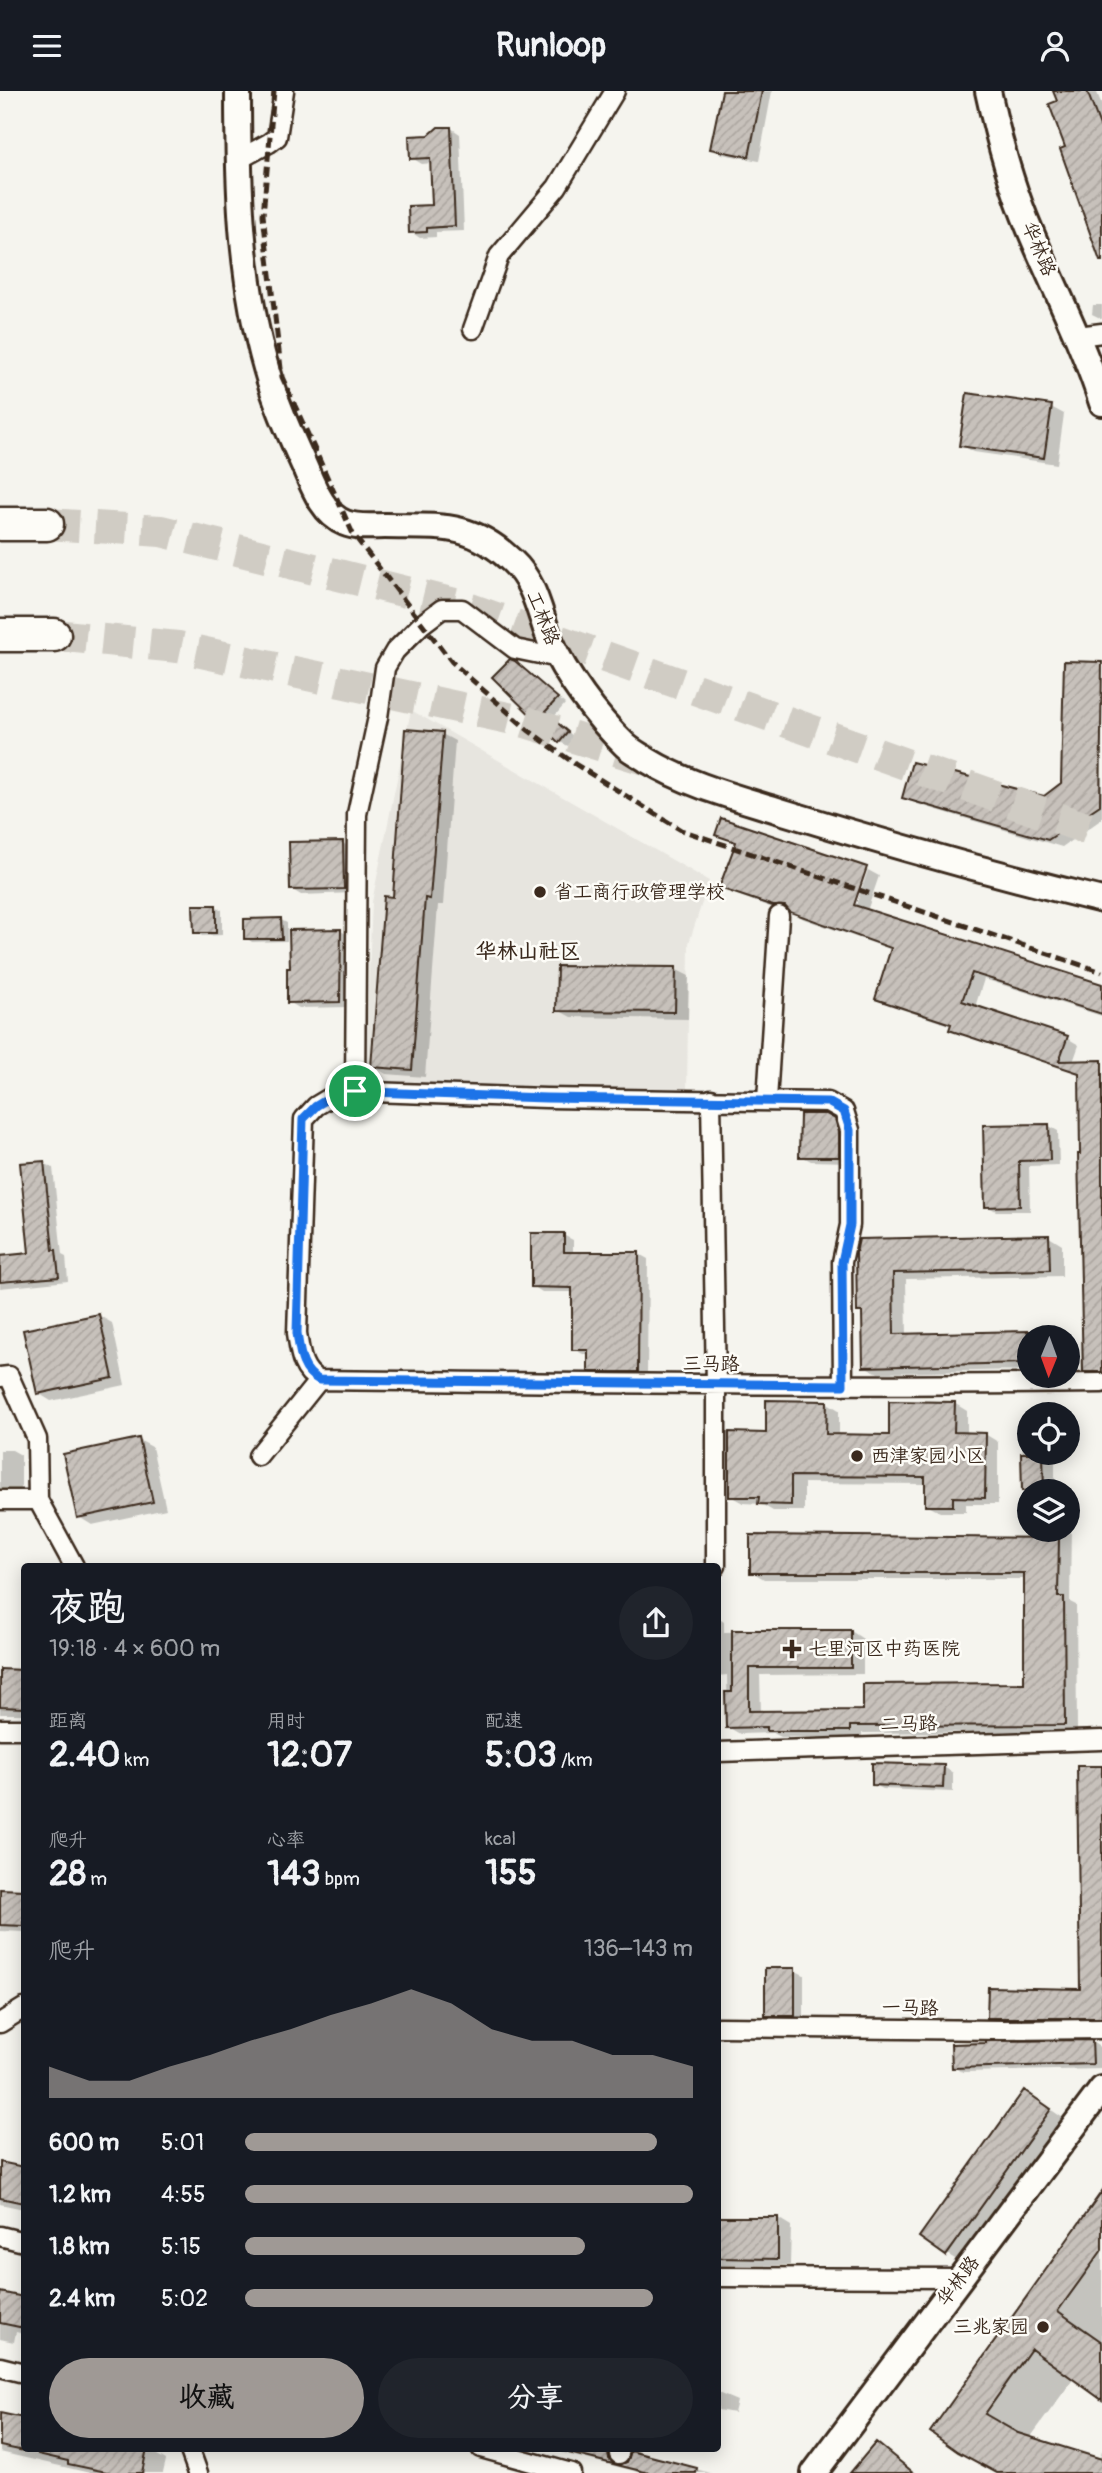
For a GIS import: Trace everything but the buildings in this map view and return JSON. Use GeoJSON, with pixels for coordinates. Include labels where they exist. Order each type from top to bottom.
{"type":"FeatureCollection","features":[{"type":"Feature","properties":{"kind":"highway"},"geometry":{"type":"LineString","coordinates":[[0,524],[47,524]]}},
{"type":"Feature","properties":{"kind":"highway"},"geometry":{"type":"LineString","coordinates":[[0,635],[54,635]]}},
{"type":"Feature","properties":{"kind":"street","name":"工林路"},"geometry":{"type":"LineString","coordinates":[[238,91],[240,225],[247,277],[265,367],[280,411],[326,508],[336,518],[355,526],[451,527],[491,544],[514,562],[529,583],[559,658],[591,705],[627,747],[666,771],[700,786],[857,835],[983,871],[1102,900]]}},
{"type":"Feature","properties":{"kind":"street"},"geometry":{"type":"LineString","coordinates":[[238,160],[277,137],[284,91]]}},
{"type":"Feature","properties":{"kind":"street"},"geometry":{"type":"LineString","coordinates":[[473,329],[499,256],[557,187],[615,91]]}},
{"type":"Feature","properties":{"kind":"street","name":"华林路"},"geometry":{"type":"LineString","coordinates":[[988,91],[995,124],[1028,226],[1090,334],[1102,403]]}},
{"type":"Feature","properties":{"kind":"street"},"geometry":{"type":"LineString","coordinates":[[355,1091],[357,814],[378,717],[385,668],[395,651],[422,624],[442,609],[462,609],[515,649],[559,658]]}},
{"type":"Feature","properties":{"kind":"street"},"geometry":{"type":"LineString","coordinates":[[767,1100],[779,916]]}},
{"type":"Feature","properties":{"kind":"street"},"geometry":{"type":"LineString","coordinates":[[258,1456],[319,1380],[311,1375],[301,1359],[297,1333],[303,1119],[316,1106],[341,1091],[546,1098],[828,1102],[844,1111],[850,1130],[850,1225],[842,1262],[843,1385]]}},
{"type":"Feature","properties":{"kind":"street"},"geometry":{"type":"LineString","coordinates":[[711,1099],[716,1563]]}},
{"type":"Feature","properties":{"kind":"street"},"geometry":{"type":"LineString","coordinates":[[3,1373],[37,1439],[38,1500],[72,1563]]}},
{"type":"Feature","properties":{"kind":"street","name":"三马路"},"geometry":{"type":"LineString","coordinates":[[319,1380],[716,1385],[1102,1383]]}},
{"type":"Feature","properties":{"kind":"street"},"geometry":{"type":"LineString","coordinates":[[0,1500],[38,1500]]}},
{"type":"Feature","properties":{"kind":"street"},"geometry":{"type":"LineString","coordinates":[[0,1729],[21,1730]]}},
{"type":"Feature","properties":{"kind":"street","name":"二马路"},"geometry":{"type":"LineString","coordinates":[[721,1752],[1102,1740]]}},
{"type":"Feature","properties":{"kind":"street"},"geometry":{"type":"LineString","coordinates":[[0,2023],[21,2010]]}},
{"type":"Feature","properties":{"kind":"street","name":"一马路"},"geometry":{"type":"LineString","coordinates":[[721,2027],[1102,2029]]}},
{"type":"Feature","properties":{"kind":"street","name":"华林路"},"geometry":{"type":"LineString","coordinates":[[814,2473],[1102,2089]]}},
{"type":"Feature","properties":{"kind":"street"},"geometry":{"type":"LineString","coordinates":[[0,2236],[21,2241]]}},
{"type":"Feature","properties":{"kind":"street"},"geometry":{"type":"LineString","coordinates":[[721,2277],[960,2279]]}},
{"type":"Feature","properties":{"kind":"street"},"geometry":{"type":"LineString","coordinates":[[0,2367],[21,2372]]}},
{"type":"Feature","properties":{"kind":"street"},"geometry":{"type":"LineString","coordinates":[[190,2452],[198,2473]]}},
{"type":"Feature","properties":{"kind":"street"},"geometry":{"type":"LineString","coordinates":[[495,2452],[571,2473]]}},
{"type":"Feature","properties":{"kind":"shaded area","name":"省工商行政管理学校"},"geometry":{"type":"Polygon","coordinates":[[[411,710],[709,881],[689,943],[687,1092],[364,1085],[372,902],[411,710]]]}},
{"type":"Feature","properties":{"kind":"tunnel"},"geometry":{"type":"LineString","coordinates":[[47,524],[161,531],[459,605],[1102,834]]}},
{"type":"Feature","properties":{"kind":"tunnel"},"geometry":{"type":"LineString","coordinates":[[54,635],[178,647],[522,721],[651,761]]}},
{"type":"Feature","properties":{"kind":"railway"},"geometry":{"type":"LineString","coordinates":[[274,91],[263,215],[282,377],[353,534],[452,662],[528,730],[575,764],[681,830],[1102,972]]}},
{"type":"Feature","properties":{"kind":"place","name":"省工商行政管理学校"},"geometry":{"type":"Point","coordinates":[540,892]}},
{"type":"Feature","properties":{"kind":"place","name":"西津家园小区"},"geometry":{"type":"Point","coordinates":[857,1456]}},
{"type":"Feature","properties":{"kind":"place","name":"七里河区中药医院"},"geometry":{"type":"Point","coordinates":[792,1649]}},
{"type":"Feature","properties":{"kind":"place","name":"三兆家园"},"geometry":{"type":"Point","coordinates":[1043,2327]}},
{"type":"Feature","properties":{"kind":"district","name":"华林山社区"},"geometry":{"type":"Point","coordinates":[528,951]}},
{"type":"Feature","properties":{"kind":"route"},"geometry":{"type":"LineString","coordinates":[[341,1091],[355,1091],[546,1098],[828,1102],[844,1111],[850,1130],[850,1225],[842,1262],[843,1385],[319,1380],[311,1375],[301,1359],[297,1333],[303,1119],[316,1106],[341,1091]]}}]}
